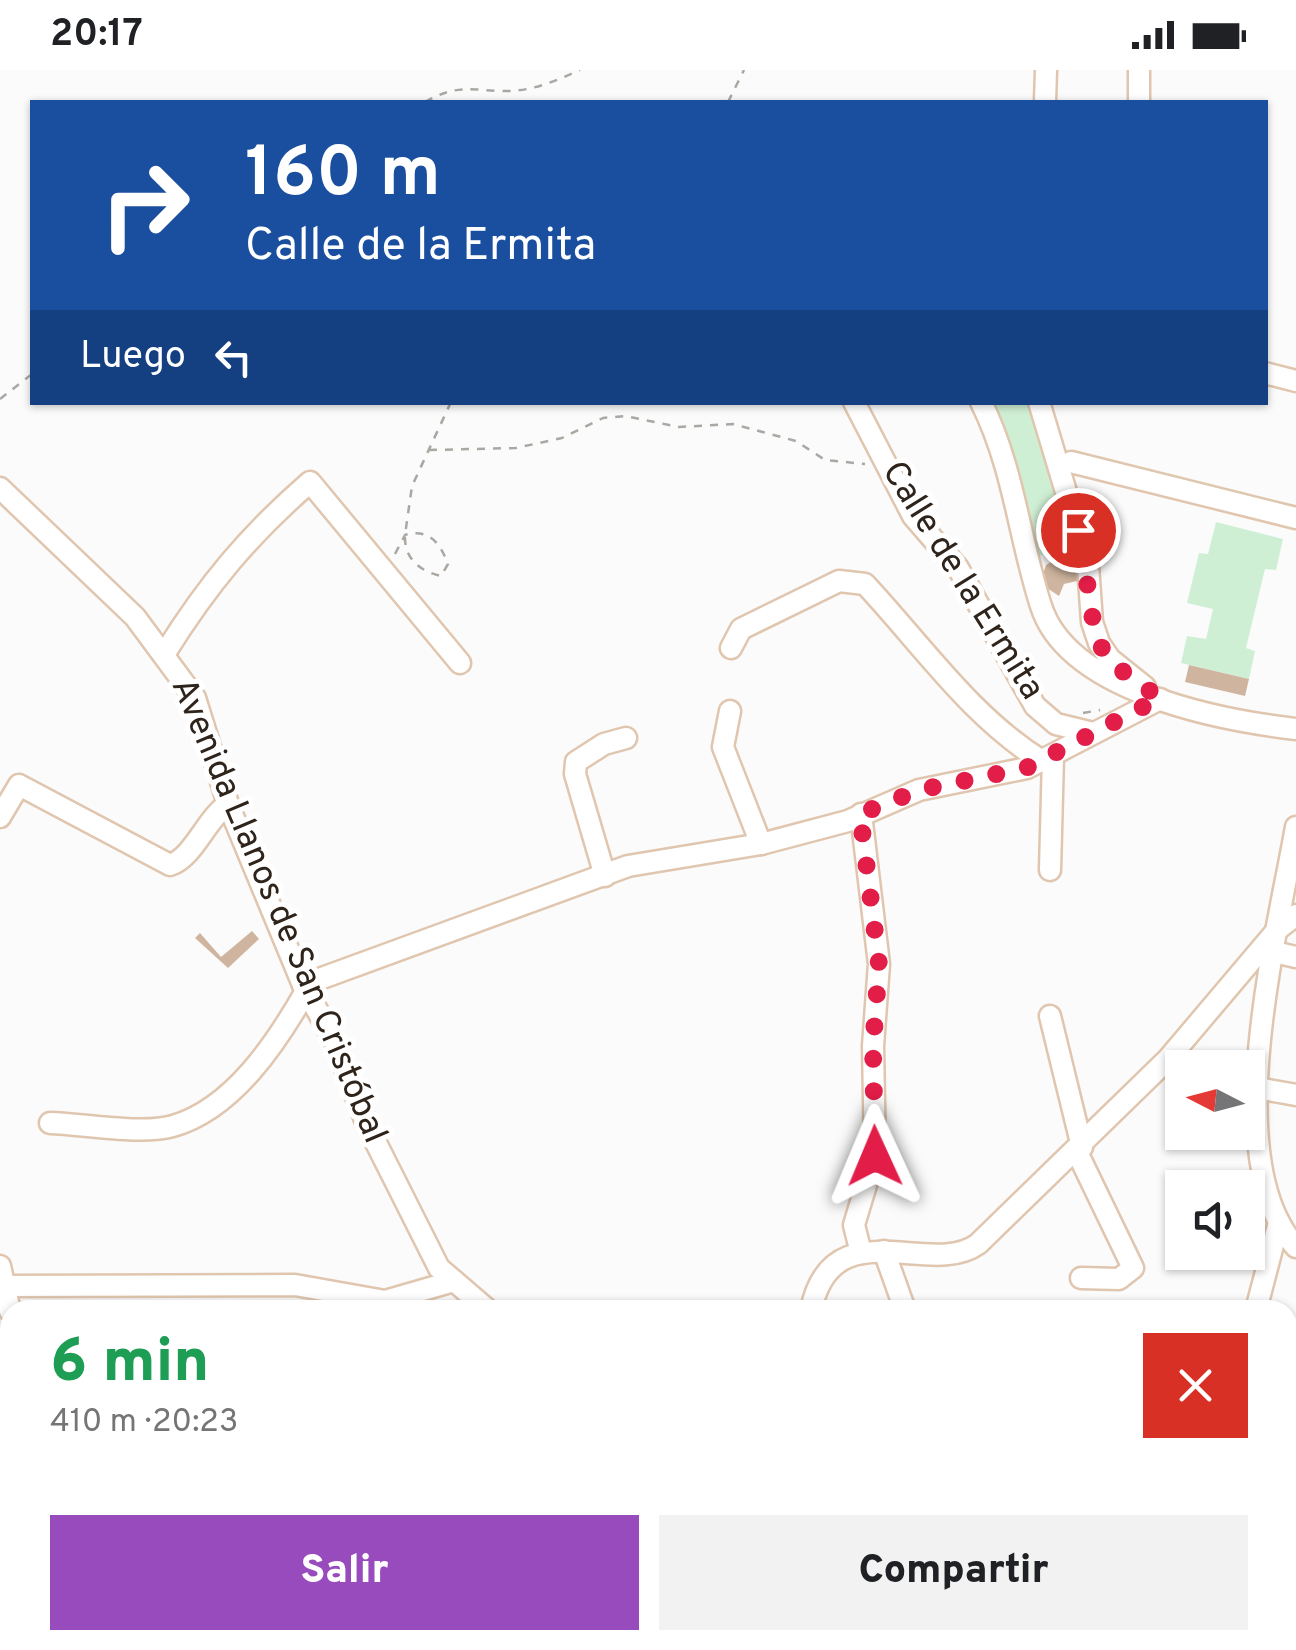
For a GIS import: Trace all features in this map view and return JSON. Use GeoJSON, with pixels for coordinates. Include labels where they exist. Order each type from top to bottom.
{"type":"FeatureCollection","features":[{"type":"Feature","properties":{"kind":"street"},"geometry":{"type":"LineString","coordinates":[[1045,100],[1046,70]]}},
{"type":"Feature","properties":{"kind":"street"},"geometry":{"type":"LineString","coordinates":[[1139,100],[1140,70]]}},
{"type":"Feature","properties":{"kind":"street"},"geometry":{"type":"LineString","coordinates":[[1268,374],[1296,381]]}},
{"type":"Feature","properties":{"kind":"street","name":"Calle de la Ermita"},"geometry":{"type":"LineString","coordinates":[[856,405],[913,516],[958,568],[1036,706],[1056,724],[1093,733]]}},
{"type":"Feature","properties":{"kind":"street","name":"Calle de la Ermita"},"geometry":{"type":"LineString","coordinates":[[982,405],[1014,488],[1042,610],[1060,641],[1095,674],[1160,698],[1296,728]]}},
{"type":"Feature","properties":{"kind":"street","name":"Calle de la Ermita"},"geometry":{"type":"LineString","coordinates":[[1040,405],[1088,565],[1092,622],[1099,644],[1110,659],[1160,698]]}},
{"type":"Feature","properties":{"kind":"street"},"geometry":{"type":"LineString","coordinates":[[1071,462],[1296,518]]}},
{"type":"Feature","properties":{"kind":"street"},"geometry":{"type":"LineString","coordinates":[[165,653],[208,584],[250,536],[310,482],[460,663]]}},
{"type":"Feature","properties":{"kind":"street","name":"Avenida Llanos de San Cristóbal"},"geometry":{"type":"LineString","coordinates":[[0,488],[135,616],[195,698],[228,804],[304,988],[336,1042],[367,1124],[439,1268],[476,1300]]}},
{"type":"Feature","properties":{"kind":"street","name":"Calle de la Ermita"},"geometry":{"type":"LineString","coordinates":[[731,648],[741,629],[839,581],[866,584],[961,692],[1017,746],[1048,758]]}},
{"type":"Feature","properties":{"kind":"street"},"geometry":{"type":"LineString","coordinates":[[50,1123],[171,1127],[206,1111],[245,1078],[304,988],[628,866],[761,844],[860,814],[919,790],[1003,776],[1048,758],[1160,698]]}},
{"type":"Feature","properties":{"kind":"street"},"geometry":{"type":"LineString","coordinates":[[730,711],[723,747],[761,844]]}},
{"type":"Feature","properties":{"kind":"street"},"geometry":{"type":"LineString","coordinates":[[604,876],[574,774],[576,762],[604,744],[626,738]]}},
{"type":"Feature","properties":{"kind":"street"},"geometry":{"type":"LineString","coordinates":[[1048,758],[1050,870]]}},
{"type":"Feature","properties":{"kind":"street"},"geometry":{"type":"LineString","coordinates":[[0,817],[19,784],[170,865],[182,859],[211,815],[228,804]]}},
{"type":"Feature","properties":{"kind":"street"},"geometry":{"type":"LineString","coordinates":[[860,814],[879,964],[873,1046],[875,1156],[854,1225],[860,1253]]}},
{"type":"Feature","properties":{"kind":"street"},"geometry":{"type":"LineString","coordinates":[[1262,1050],[1296,826]]}},
{"type":"Feature","properties":{"kind":"street"},"geometry":{"type":"LineString","coordinates":[[813,1300],[832,1268],[860,1253],[968,1252],[1080,1150],[1168,1059],[1278,928],[1296,914]]}},
{"type":"Feature","properties":{"kind":"street"},"geometry":{"type":"LineString","coordinates":[[1274,952],[1296,957]]}},
{"type":"Feature","properties":{"kind":"street"},"geometry":{"type":"LineString","coordinates":[[1050,1016],[1080,1150],[1132,1268],[1122,1278],[1081,1278]]}},
{"type":"Feature","properties":{"kind":"street"},"geometry":{"type":"LineString","coordinates":[[1265,1089],[1296,1095]]}},
{"type":"Feature","properties":{"kind":"street"},"geometry":{"type":"LineString","coordinates":[[1261,1150],[1263,1172],[1279,1222],[1296,1246]]}},
{"type":"Feature","properties":{"kind":"street"},"geometry":{"type":"LineString","coordinates":[[1259,1300],[1279,1222]]}},
{"type":"Feature","properties":{"kind":"street"},"geometry":{"type":"LineString","coordinates":[[884,1251],[901,1300]]}},
{"type":"Feature","properties":{"kind":"street"},"geometry":{"type":"LineString","coordinates":[[2,1276],[296,1285],[379,1300]]}},
{"type":"Feature","properties":{"kind":"street"},"geometry":{"type":"LineString","coordinates":[[388,1300],[454,1281]]}},
{"type":"Feature","properties":{"kind":"path"},"geometry":{"type":"LineString","coordinates":[[431,100],[466,86],[504,92],[542,87],[580,70]]}},
{"type":"Feature","properties":{"kind":"path"},"geometry":{"type":"LineString","coordinates":[[729,100],[744,70]]}},
{"type":"Feature","properties":{"kind":"path"},"geometry":{"type":"LineString","coordinates":[[0,399],[30,376]]}},
{"type":"Feature","properties":{"kind":"path"},"geometry":{"type":"LineString","coordinates":[[382,568],[393,559],[405,535],[412,486],[451,405]]}},
{"type":"Feature","properties":{"kind":"path"},"geometry":{"type":"LineString","coordinates":[[429,450],[516,448],[562,438],[603,418],[625,416],[680,427],[733,424],[796,441],[825,460],[867,464]]}},
{"type":"Feature","properties":{"kind":"path"},"geometry":{"type":"LineString","coordinates":[[1030,557],[1039,530],[1055,523],[1078,530]]}},
{"type":"Feature","properties":{"kind":"path"},"geometry":{"type":"LineString","coordinates":[[405,535],[429,535],[442,548],[448,564],[440,576],[426,572],[410,558],[405,535]]}},
{"type":"Feature","properties":{"kind":"path"},"geometry":{"type":"LineString","coordinates":[[1077,713],[1110,709]]}},
{"type":"Feature","properties":{"kind":"green space"},"geometry":{"type":"Polygon","coordinates":[[[986,405],[1049,405],[1083,548],[1031,557],[986,405]]]}},
{"type":"Feature","properties":{"kind":"green space"},"geometry":{"type":"Polygon","coordinates":[[[1216,522],[1283,539],[1276,570],[1265,569],[1246,648],[1255,651],[1249,679],[1181,663],[1187,636],[1206,639],[1213,609],[1187,603],[1199,553],[1208,554],[1216,522]]]}},
{"type":"Feature","properties":{"kind":"building"},"geometry":{"type":"Polygon","coordinates":[[[1053,561],[1061,569],[1077,565],[1081,580],[1064,584],[1059,596],[1044,586],[1042,577],[1046,565],[1053,561]]]}},
{"type":"Feature","properties":{"kind":"building"},"geometry":{"type":"Polygon","coordinates":[[[1189,665],[1249,679],[1245,696],[1185,682],[1189,665]]]}},
{"type":"Feature","properties":{"kind":"building"},"geometry":{"type":"Polygon","coordinates":[[[252,931],[259,939],[228,968],[195,938],[200,933],[221,957],[252,931]]]}},
{"type":"Feature","properties":{"kind":"route"},"geometry":{"type":"LineString","coordinates":[[875,1156],[873,1046],[878,939],[860,814],[919,790],[1003,776],[1026,768],[1160,698],[1110,659],[1099,644],[1092,622],[1088,565],[1078,530]]}}]}
